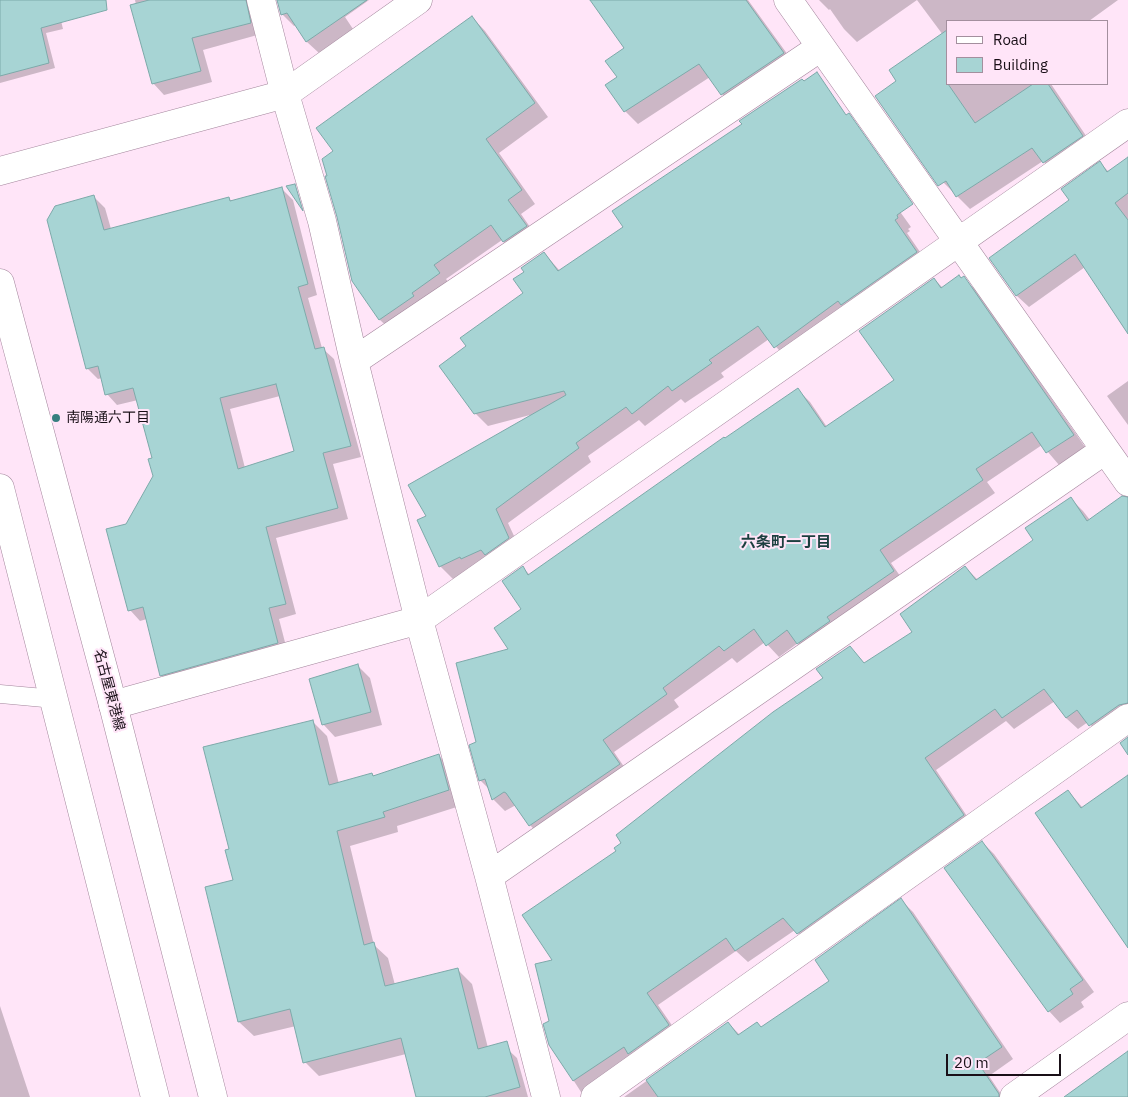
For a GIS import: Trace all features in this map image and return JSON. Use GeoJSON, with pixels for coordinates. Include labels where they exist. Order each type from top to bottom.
{"type":"FeatureCollection","features":[{"type":"Feature","properties":{"kind":"street"},"geometry":{"type":"LineString","coordinates":[[261,0],[285,94],[322,221],[354,362],[419,620],[489,876],[546,1097]]}},
{"type":"Feature","properties":{"kind":"street"},"geometry":{"type":"LineString","coordinates":[[0,171],[285,94],[418,0]]}},
{"type":"Feature","properties":{"kind":"street"},"geometry":{"type":"LineString","coordinates":[[788,0],[1128,482]]}},
{"type":"Feature","properties":{"kind":"street"},"geometry":{"type":"LineString","coordinates":[[354,362],[821,47]]}},
{"type":"Feature","properties":{"kind":"street"},"geometry":{"type":"LineString","coordinates":[[113,705],[419,620],[1128,123]]}},
{"type":"Feature","properties":{"kind":"street","name":"名古屋東港線"},"geometry":{"type":"LineString","coordinates":[[0,283],[113,705],[214,1097]]}},
{"type":"Feature","properties":{"kind":"street"},"geometry":{"type":"LineString","coordinates":[[489,876],[1105,450]]}},
{"type":"Feature","properties":{"kind":"street"},"geometry":{"type":"LineString","coordinates":[[0,488],[155,1097]]}},
{"type":"Feature","properties":{"kind":"street"},"geometry":{"type":"LineString","coordinates":[[595,1097],[1128,718]]}},
{"type":"Feature","properties":{"kind":"street"},"geometry":{"type":"LineString","coordinates":[[1014,1097],[1128,1016]]}},
{"type":"Feature","properties":{"kind":"lane"},"geometry":{"type":"LineString","coordinates":[[0,694],[55,699]]}},
{"type":"Feature","properties":{"kind":"building"},"geometry":{"type":"Polygon","coordinates":[[[0,0],[106,0],[107,10],[41,28],[49,63],[0,76],[0,0]]]}},
{"type":"Feature","properties":{"kind":"building"},"geometry":{"type":"Polygon","coordinates":[[[149,0],[246,0],[251,23],[192,38],[201,71],[152,84],[130,5],[149,0]]]}},
{"type":"Feature","properties":{"kind":"building"},"geometry":{"type":"Polygon","coordinates":[[[277,0],[367,0],[306,42],[287,13],[281,15],[277,0]]]}},
{"type":"Feature","properties":{"kind":"building"},"geometry":{"type":"Polygon","coordinates":[[[590,0],[746,0],[784,53],[721,95],[699,64],[624,112],[605,85],[617,77],[605,61],[624,48],[590,0]]]}},
{"type":"Feature","properties":{"kind":"building"},"geometry":{"type":"Polygon","coordinates":[[[472,16],[535,103],[486,139],[522,190],[508,200],[527,226],[503,242],[491,225],[434,265],[440,273],[412,293],[414,296],[379,320],[352,281],[322,159],[333,151],[316,128],[472,16]]]}},
{"type":"Feature","properties":{"kind":"building"},"geometry":{"type":"Polygon","coordinates":[[[946,31],[946,85],[949,85],[975,123],[1032,85],[1049,85],[1083,136],[1043,163],[1032,148],[956,197],[946,181],[938,186],[875,96],[896,81],[889,70],[946,31]]]}},
{"type":"Feature","properties":{"kind":"building"},"geometry":{"type":"Polygon","coordinates":[[[817,72],[846,115],[849,113],[913,204],[897,215],[898,218],[895,220],[917,252],[841,305],[838,301],[774,348],[758,326],[709,360],[712,363],[672,391],[668,386],[632,414],[626,407],[576,443],[579,448],[496,509],[509,538],[485,555],[481,550],[439,567],[417,520],[426,516],[408,485],[566,395],[564,391],[474,414],[439,366],[466,346],[460,338],[523,293],[513,279],[524,272],[521,268],[544,252],[558,271],[623,227],[612,211],[742,124],[739,121],[802,79],[804,81],[817,72]]]}},
{"type":"Feature","properties":{"kind":"building"},"geometry":{"type":"Polygon","coordinates":[[[1128,157],[1128,193],[1115,203],[1128,220],[1128,334],[1075,254],[1016,296],[989,258],[1069,200],[1061,189],[1100,161],[1107,172],[1128,157]]]}},
{"type":"Feature","properties":{"kind":"building"},"geometry":{"type":"Polygon","coordinates":[[[295,184],[303,211],[286,186],[295,184]]]}},
{"type":"Feature","properties":{"kind":"building"},"geometry":{"type":"Polygon","coordinates":[[[282,187],[308,284],[298,287],[315,349],[324,347],[351,446],[323,453],[338,508],[266,527],[286,604],[269,608],[278,643],[160,676],[143,607],[128,611],[106,529],[126,524],[153,476],[148,459],[152,458],[133,388],[105,395],[98,366],[86,369],[47,220],[55,206],[94,195],[104,230],[229,197],[230,201],[282,187]],[[276,384],[220,398],[238,469],[294,451],[276,384]]]}},
{"type":"Feature","properties":{"kind":"building"},"geometry":{"type":"Polygon","coordinates":[[[959,275],[961,278],[964,276],[1074,435],[1046,453],[1032,432],[976,469],[983,480],[880,550],[894,571],[827,617],[830,621],[797,644],[787,630],[766,646],[754,629],[724,651],[719,646],[663,688],[667,694],[603,740],[620,764],[529,826],[506,793],[504,792],[492,800],[485,779],[479,781],[469,745],[476,742],[456,663],[508,649],[494,628],[521,609],[502,581],[523,566],[528,575],[724,437],[798,388],[825,427],[894,380],[859,331],[934,278],[941,288],[959,275]]]}},
{"type":"Feature","properties":{"kind":"building"},"geometry":{"type":"Polygon","coordinates":[[[1122,496],[1128,497],[1128,703],[1119,705],[1089,726],[1077,710],[1066,718],[1044,689],[1002,718],[995,709],[925,758],[964,815],[797,934],[783,918],[735,951],[726,938],[647,993],[669,1025],[628,1054],[624,1047],[573,1081],[549,1045],[543,1024],[549,1021],[535,964],[552,960],[522,915],[616,851],[614,848],[621,843],[616,835],[773,712],[823,678],[816,669],[850,646],[864,663],[912,632],[900,614],[965,566],[976,580],[1033,540],[1025,528],[1071,497],[1087,521],[1122,496]]]}},
{"type":"Feature","properties":{"kind":"building"},"geometry":{"type":"Polygon","coordinates":[[[358,664],[371,712],[322,725],[309,679],[358,664]]]}},
{"type":"Feature","properties":{"kind":"building"},"geometry":{"type":"Polygon","coordinates":[[[313,720],[329,785],[372,773],[373,776],[439,754],[449,790],[383,812],[385,817],[337,831],[364,945],[374,942],[385,986],[458,968],[478,1049],[507,1041],[520,1087],[485,1097],[416,1097],[401,1038],[303,1063],[290,1009],[238,1022],[205,887],[233,880],[225,850],[229,849],[203,747],[313,720]]]}},
{"type":"Feature","properties":{"kind":"building"},"geometry":{"type":"Polygon","coordinates":[[[1128,737],[1128,755],[1120,743],[1128,737]]]}},
{"type":"Feature","properties":{"kind":"building"},"geometry":{"type":"Polygon","coordinates":[[[1128,775],[1128,948],[1035,813],[1068,790],[1081,808],[1128,775]]]}},
{"type":"Feature","properties":{"kind":"building"},"geometry":{"type":"Polygon","coordinates":[[[982,841],[1083,980],[1070,989],[1073,994],[1048,1012],[944,868],[982,841]]]}},
{"type":"Feature","properties":{"kind":"building"},"geometry":{"type":"Polygon","coordinates":[[[901,898],[1002,1047],[978,1063],[999,1094],[999,1097],[658,1097],[646,1080],[728,1022],[738,1035],[757,1022],[761,1027],[829,981],[815,960],[901,898]]]}},
{"type":"Feature","properties":{"kind":"building"},"geometry":{"type":"Polygon","coordinates":[[[1128,1051],[1128,1097],[1064,1097],[1128,1051]]]}},
{"type":"Feature","properties":{"kind":"place","name":"南陽通六丁目"},"geometry":{"type":"Point","coordinates":[56,418]}},
{"type":"Feature","properties":{"kind":"district","name":"六条町一丁目"},"geometry":{"type":"Point","coordinates":[786,543]}}]}
